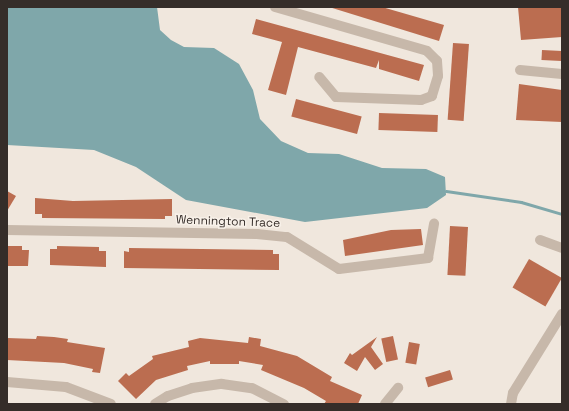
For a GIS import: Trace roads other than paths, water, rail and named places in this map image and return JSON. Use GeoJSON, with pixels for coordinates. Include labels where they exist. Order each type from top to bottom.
{"type":"FeatureCollection","features":[{"type":"Feature","properties":{"kind":"street"},"geometry":{"type":"LineString","coordinates":[[275,7],[427,51],[437,61],[438,76],[432,96],[421,100],[336,97],[319,77]]}},
{"type":"Feature","properties":{"kind":"street"},"geometry":{"type":"LineString","coordinates":[[520,70],[562,74]]}},
{"type":"Feature","properties":{"kind":"street","name":"Wennington Trace"},"geometry":{"type":"LineString","coordinates":[[8,229],[279,236],[287,237],[339,269],[428,258],[434,224]]}},
{"type":"Feature","properties":{"kind":"street"},"geometry":{"type":"LineString","coordinates":[[540,240],[562,248]]}},
{"type":"Feature","properties":{"kind":"street"},"geometry":{"type":"LineString","coordinates":[[511,404],[513,393],[562,314]]}},
{"type":"Feature","properties":{"kind":"street"},"geometry":{"type":"LineString","coordinates":[[7,382],[66,387],[111,404]]}},
{"type":"Feature","properties":{"kind":"street"},"geometry":{"type":"LineString","coordinates":[[155,404],[168,396],[192,388],[222,384],[252,388],[284,404]]}},
{"type":"Feature","properties":{"kind":"street"},"geometry":{"type":"LineString","coordinates":[[385,404],[398,388]]}},
{"type":"Feature","properties":{"kind":"water"},"geometry":{"type":"Polygon","coordinates":[[[7,7],[157,7],[160,30],[171,40],[184,47],[214,48],[239,64],[253,90],[260,119],[281,141],[308,153],[339,154],[382,168],[426,169],[445,177],[446,195],[427,208],[305,222],[186,200],[136,167],[94,150],[7,145],[7,7]]]}},
{"type":"Feature","properties":{"kind":"waterway"},"geometry":{"type":"LineString","coordinates":[[446,191],[521,202],[562,214]]}}]}
